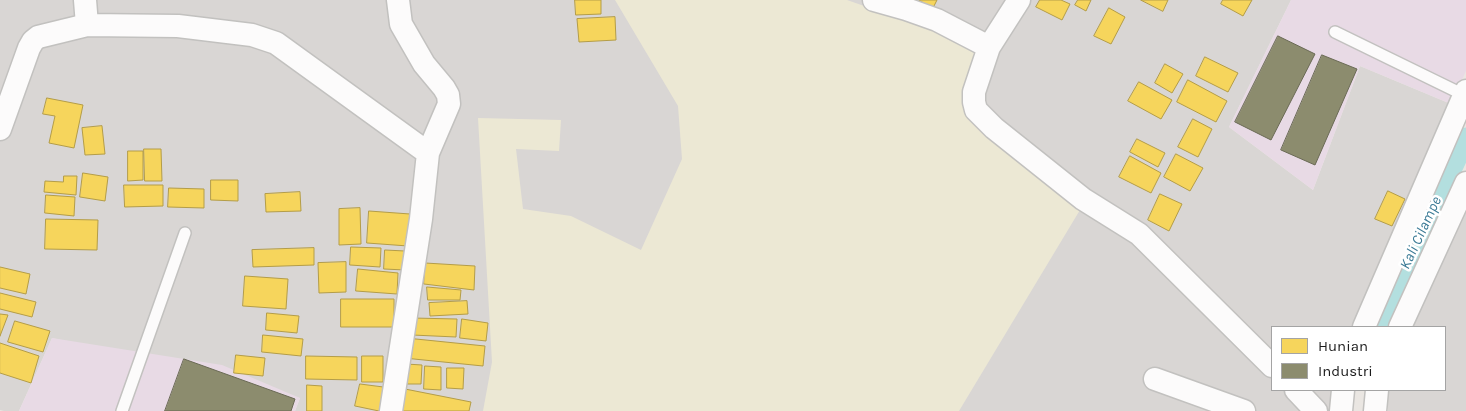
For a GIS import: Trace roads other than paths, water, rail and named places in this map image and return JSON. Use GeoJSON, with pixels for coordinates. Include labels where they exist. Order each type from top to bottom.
{"type":"FeatureCollection","features":[{"type":"Feature","properties":{"kind":"street"},"geometry":{"type":"LineString","coordinates":[[85,0],[87,25]]}},
{"type":"Feature","properties":{"kind":"street"},"geometry":{"type":"LineString","coordinates":[[391,411],[421,218],[428,153],[449,104],[448,95],[444,88],[424,64],[401,24],[398,0]]}},
{"type":"Feature","properties":{"kind":"street"},"geometry":{"type":"LineString","coordinates":[[874,0],[937,20],[990,47]]}},
{"type":"Feature","properties":{"kind":"street"},"geometry":{"type":"LineString","coordinates":[[1019,0],[990,47],[974,92],[976,110],[994,128],[1083,199],[1139,234],[1271,365]]}},
{"type":"Feature","properties":{"kind":"street"},"geometry":{"type":"LineString","coordinates":[[0,129],[22,66],[33,41],[38,37],[87,25],[178,26],[252,35],[276,43],[428,153]]}},
{"type":"Feature","properties":{"kind":"street"},"geometry":{"type":"LineString","coordinates":[[1364,326],[1465,93]]}},
{"type":"Feature","properties":{"kind":"street"},"geometry":{"type":"LineString","coordinates":[[1400,326],[1466,184]]}},
{"type":"Feature","properties":{"kind":"street"},"geometry":{"type":"LineString","coordinates":[[1154,379],[1244,411]]}},
{"type":"Feature","properties":{"kind":"street"},"geometry":{"type":"LineString","coordinates":[[1297,391],[1316,411]]}},
{"type":"Feature","properties":{"kind":"street"},"geometry":{"type":"LineString","coordinates":[[1341,411],[1343,391]]}},
{"type":"Feature","properties":{"kind":"street"},"geometry":{"type":"LineString","coordinates":[[1375,411],[1376,391]]}},
{"type":"Feature","properties":{"kind":"lane"},"geometry":{"type":"LineString","coordinates":[[1335,32],[1465,93]]}},
{"type":"Feature","properties":{"kind":"lane"},"geometry":{"type":"LineString","coordinates":[[122,411],[185,233]]}},
{"type":"Feature","properties":{"kind":"waterway","name":"Kali Cilampe"},"geometry":{"type":"LineString","coordinates":[[1377,326],[1466,138]]}}]}
